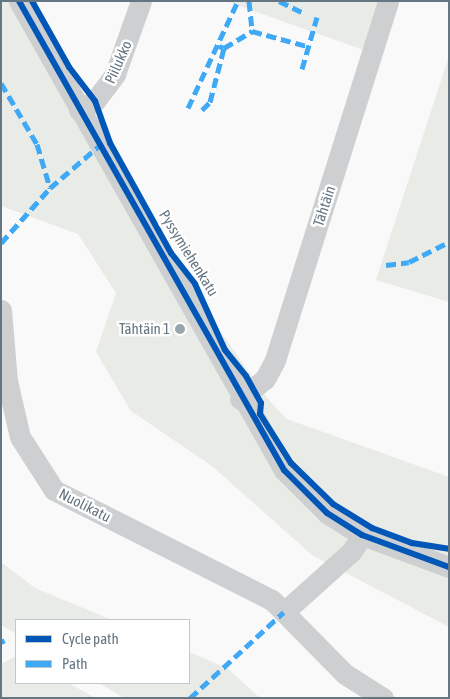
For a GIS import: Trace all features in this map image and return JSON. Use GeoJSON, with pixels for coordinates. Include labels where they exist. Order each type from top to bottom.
{"type":"FeatureCollection","features":[{"type":"Feature","properties":{"kind":"street","name":"Pyssymiehenkatu"},"geometry":{"type":"LineString","coordinates":[[19,1],[240,399],[284,470],[327,512],[362,535],[449,567]]}},
{"type":"Feature","properties":{"kind":"street","name":"Piilukko"},"geometry":{"type":"LineString","coordinates":[[79,110],[95,101],[115,74],[141,1]]}},
{"type":"Feature","properties":{"kind":"street","name":"Tähtäin"},"geometry":{"type":"LineString","coordinates":[[240,399],[265,379],[276,360],[388,1]]}},
{"type":"Feature","properties":{"kind":"street","name":"Nuolikatu"},"geometry":{"type":"LineString","coordinates":[[1,310],[7,381],[20,437],[54,490],[272,600],[345,674],[383,698]]}},
{"type":"Feature","properties":{"kind":"street"},"geometry":{"type":"LineString","coordinates":[[284,612],[352,551],[362,535]]}},
{"type":"Feature","properties":{"kind":"shaded area"},"geometry":{"type":"Polygon","coordinates":[[[1,1],[9,1],[101,162],[268,399],[287,419],[449,477],[449,627],[312,555],[212,466],[131,411],[96,352],[116,293],[78,234],[1,206],[1,1]]]}},
{"type":"Feature","properties":{"kind":"shaded area"},"geometry":{"type":"Polygon","coordinates":[[[226,1],[386,1],[372,53],[226,1]]]}},
{"type":"Feature","properties":{"kind":"shaded area"},"geometry":{"type":"Polygon","coordinates":[[[449,56],[449,302],[376,280],[449,56]]]}},
{"type":"Feature","properties":{"kind":"shaded area"},"geometry":{"type":"Polygon","coordinates":[[[1,562],[35,588],[110,619],[15,619],[15,633],[1,625],[1,562]]]}},
{"type":"Feature","properties":{"kind":"shaded area"},"geometry":{"type":"Polygon","coordinates":[[[190,652],[227,668],[260,698],[124,698],[101,684],[190,684],[190,652]]]}},
{"type":"Feature","properties":{"kind":"shaded area"},"geometry":{"type":"Polygon","coordinates":[[[15,657],[15,684],[70,684],[96,698],[1,698],[1,664],[15,657]]]}},
{"type":"Feature","properties":{"kind":"marked path"},"geometry":{"type":"LineString","coordinates":[[188,108],[238,1]]}},
{"type":"Feature","properties":{"kind":"marked path"},"geometry":{"type":"LineString","coordinates":[[249,1],[252,31]]}},
{"type":"Feature","properties":{"kind":"marked path"},"geometry":{"type":"LineString","coordinates":[[279,1],[304,13]]}},
{"type":"Feature","properties":{"kind":"marked path"},"geometry":{"type":"LineString","coordinates":[[302,69],[317,17]]}},
{"type":"Feature","properties":{"kind":"marked path"},"geometry":{"type":"LineString","coordinates":[[252,31],[310,47]]}},
{"type":"Feature","properties":{"kind":"marked path"},"geometry":{"type":"LineString","coordinates":[[219,46],[224,48],[252,31]]}},
{"type":"Feature","properties":{"kind":"marked path"},"geometry":{"type":"LineString","coordinates":[[202,110],[210,102],[224,48]]}},
{"type":"Feature","properties":{"kind":"marked path"},"geometry":{"type":"LineString","coordinates":[[1,83],[37,144],[50,188]]}},
{"type":"Feature","properties":{"kind":"marked path"},"geometry":{"type":"LineString","coordinates":[[1,243],[50,188],[99,146]]}},
{"type":"Feature","properties":{"kind":"marked path"},"geometry":{"type":"LineString","coordinates":[[386,265],[409,262],[449,242]]}},
{"type":"Feature","properties":{"kind":"marked path"},"geometry":{"type":"LineString","coordinates":[[190,698],[284,612]]}},
{"type":"Feature","properties":{"kind":"marked path"},"geometry":{"type":"LineString","coordinates":[[1,642],[5,640]]}},
{"type":"Feature","properties":{"kind":"cycle path"},"geometry":{"type":"LineString","coordinates":[[19,1],[284,470],[327,513],[362,535],[449,567]]}},
{"type":"Feature","properties":{"kind":"cycle path"},"geometry":{"type":"LineString","coordinates":[[32,1],[69,67],[95,101],[110,143],[171,253],[195,284],[225,350],[246,376],[261,403],[260,414],[291,463],[333,504],[372,528],[412,543],[449,549]]}},
{"type":"Feature","properties":{"kind":"place","name":"Tähtäin 1"},"geometry":{"type":"Point","coordinates":[180,329]}}]}
